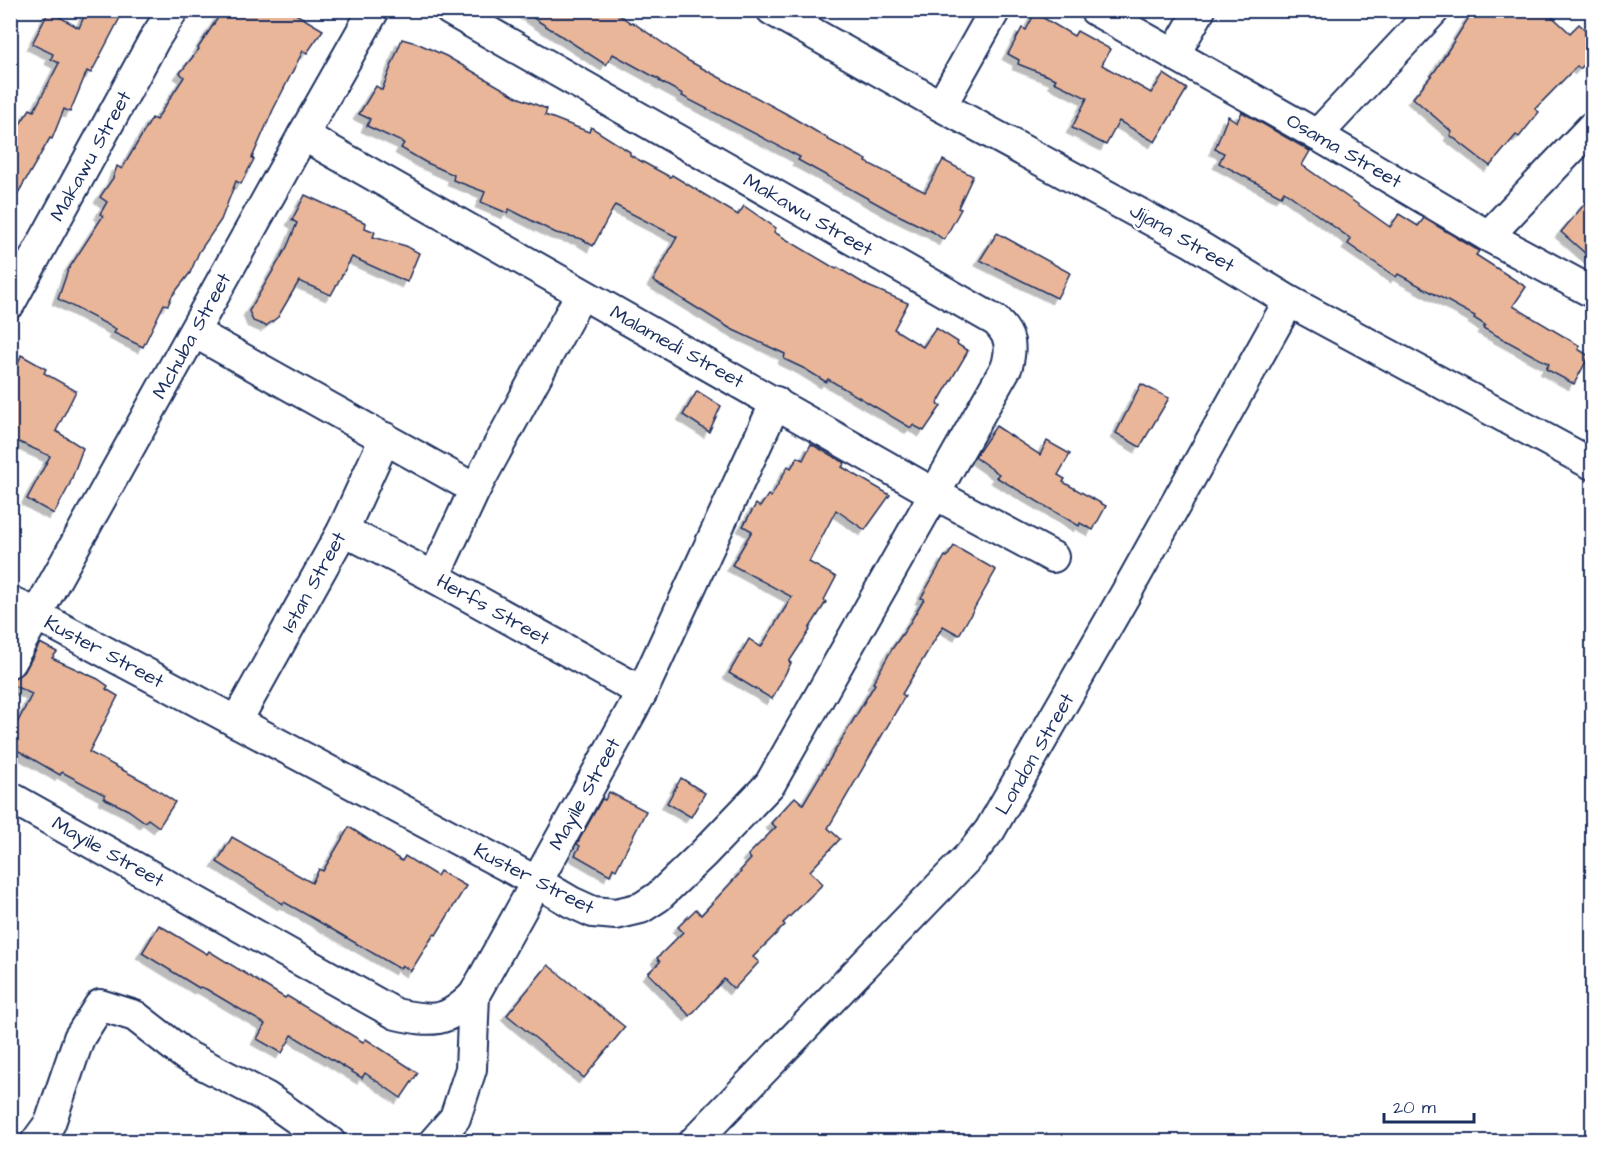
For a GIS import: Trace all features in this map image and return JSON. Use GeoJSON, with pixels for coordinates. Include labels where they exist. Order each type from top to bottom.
{"type":"FeatureCollection","features":[{"type":"Feature","properties":{"kind":"street","name":"Makawu Street"},"geometry":{"type":"LineString","coordinates":[[10,303],[148,51],[173,10]]}},
{"type":"Feature","properties":{"kind":"street","name":"Mchuba Street"},"geometry":{"type":"LineString","coordinates":[[10,662],[375,10]]}},
{"type":"Feature","properties":{"kind":"street","name":"Makawu Street"},"geometry":{"type":"LineString","coordinates":[[450,10],[996,321],[1006,331],[1011,350],[1007,366],[935,494]]}},
{"type":"Feature","properties":{"kind":"street","name":"Jijana Street"},"geometry":{"type":"LineString","coordinates":[[772,10],[941,106],[1190,241],[1289,302],[1593,464]]}},
{"type":"Feature","properties":{"kind":"street"},"geometry":{"type":"LineString","coordinates":[[941,106],[995,10]]}},
{"type":"Feature","properties":{"kind":"street","name":"Osama Street"},"geometry":{"type":"LineString","coordinates":[[1095,10],[1317,135],[1488,236],[1593,292]]}},
{"type":"Feature","properties":{"kind":"street"},"geometry":{"type":"LineString","coordinates":[[1174,55],[1200,10]]}},
{"type":"Feature","properties":{"kind":"street"},"geometry":{"type":"LineString","coordinates":[[1317,135],[1434,10]]}},
{"type":"Feature","properties":{"kind":"street"},"geometry":{"type":"LineString","coordinates":[[1488,236],[1593,127]]}},
{"type":"Feature","properties":{"kind":"street","name":"Malamedi Street"},"geometry":{"type":"LineString","coordinates":[[303,135],[935,494],[1053,557]]}},
{"type":"Feature","properties":{"kind":"street"},"geometry":{"type":"LineString","coordinates":[[434,577],[476,489],[581,294]]}},
{"type":"Feature","properties":{"kind":"street","name":"London Street"},"geometry":{"type":"LineString","coordinates":[[694,1142],[971,854],[990,830],[1289,302]]}},
{"type":"Feature","properties":{"kind":"street"},"geometry":{"type":"LineString","coordinates":[[194,332],[476,489]]}},
{"type":"Feature","properties":{"kind":"street","name":"Mayile Street"},"geometry":{"type":"LineString","coordinates":[[10,797],[396,1014],[421,1020],[442,1018],[459,1011],[474,995],[642,692],[776,402]]}},
{"type":"Feature","properties":{"kind":"street","name":"Istan Street"},"geometry":{"type":"LineString","coordinates":[[236,722],[343,530],[385,438]]}},
{"type":"Feature","properties":{"kind":"street","name":"Kuster Street"},"geometry":{"type":"LineString","coordinates":[[10,601],[571,902],[593,912],[616,914],[641,908],[658,897],[770,784],[935,494]]}},
{"type":"Feature","properties":{"kind":"street","name":"Herfs Street"},"geometry":{"type":"LineString","coordinates":[[343,530],[434,577],[642,692]]}},
{"type":"Feature","properties":{"kind":"street"},"geometry":{"type":"LineString","coordinates":[[434,1142],[455,1118],[471,1069],[474,995]]}},
{"type":"Feature","properties":{"kind":"street"},"geometry":{"type":"LineString","coordinates":[[36,1142],[50,1123],[79,1038],[99,1005],[135,1016],[185,1055],[266,1097],[330,1142]]}},
{"type":"Feature","properties":{"kind":"building"},"geometry":{"type":"Polygon","coordinates":[[[87,10],[124,10],[91,73],[87,71],[70,112],[64,109],[52,139],[50,138],[10,207],[10,139],[30,109],[34,111],[59,63],[51,59],[53,54],[32,44],[49,11],[79,28],[87,10]]]}},
{"type":"Feature","properties":{"kind":"building"},"geometry":{"type":"Polygon","coordinates":[[[223,10],[289,10],[323,30],[307,53],[303,51],[273,110],[252,158],[254,159],[241,184],[236,181],[221,220],[199,252],[190,273],[172,296],[168,305],[164,304],[143,347],[114,333],[116,329],[58,299],[68,270],[103,216],[100,214],[107,202],[100,197],[113,178],[117,166],[122,169],[152,118],[156,120],[184,77],[180,73],[199,49],[223,10]]]}},
{"type":"Feature","properties":{"kind":"building"},"geometry":{"type":"Polygon","coordinates":[[[521,10],[612,10],[689,61],[785,113],[867,160],[866,162],[925,192],[943,160],[973,176],[958,208],[961,209],[944,240],[798,160],[800,157],[682,96],[683,94],[660,80],[613,54],[606,65],[521,10]]]}},
{"type":"Feature","properties":{"kind":"building"},"geometry":{"type":"Polygon","coordinates":[[[1476,10],[1545,10],[1570,33],[1579,24],[1593,37],[1593,55],[1580,69],[1577,66],[1535,109],[1539,112],[1519,137],[1516,135],[1490,166],[1450,135],[1452,132],[1413,98],[1435,71],[1469,17],[1476,10]]]}},
{"type":"Feature","properties":{"kind":"building"},"geometry":{"type":"Polygon","coordinates":[[[1035,13],[1074,36],[1077,31],[1110,49],[1102,65],[1151,93],[1164,74],[1187,89],[1155,142],[1119,121],[1106,145],[1072,128],[1087,98],[1054,82],[1056,79],[1018,64],[1019,60],[1008,54],[1022,28],[1026,30],[1035,13]]]}},
{"type":"Feature","properties":{"kind":"building"},"geometry":{"type":"Polygon","coordinates":[[[402,39],[446,56],[517,97],[547,109],[545,115],[589,132],[591,127],[630,152],[630,155],[670,177],[672,175],[738,215],[744,206],[776,228],[774,232],[836,269],[837,267],[868,286],[908,303],[894,329],[923,347],[936,328],[968,351],[937,404],[941,406],[924,431],[913,425],[911,428],[828,379],[826,382],[784,359],[785,354],[731,329],[653,281],[677,237],[615,205],[593,246],[582,239],[556,233],[509,209],[507,213],[481,202],[485,192],[453,180],[454,175],[401,148],[404,143],[367,126],[370,119],[359,114],[376,86],[382,90],[402,39]]]}},
{"type":"Feature","properties":{"kind":"building"},"geometry":{"type":"Polygon","coordinates":[[[1242,112],[1310,151],[1302,165],[1390,227],[1399,214],[1418,226],[1424,218],[1479,251],[1476,255],[1526,287],[1513,306],[1580,346],[1578,349],[1589,356],[1574,384],[1546,369],[1549,364],[1483,328],[1485,325],[1474,318],[1475,316],[1398,274],[1396,277],[1348,244],[1351,239],[1284,191],[1281,196],[1219,163],[1224,153],[1215,149],[1228,116],[1237,122],[1242,112]]]}},
{"type":"Feature","properties":{"kind":"building"},"geometry":{"type":"Polygon","coordinates":[[[1593,194],[1593,260],[1561,232],[1593,194]]]}},
{"type":"Feature","properties":{"kind":"building"},"geometry":{"type":"Polygon","coordinates":[[[305,195],[366,223],[365,228],[375,232],[373,237],[406,246],[419,253],[407,282],[352,257],[331,295],[299,281],[278,317],[266,326],[253,321],[249,311],[287,247],[297,223],[292,220],[305,195]]]}},
{"type":"Feature","properties":{"kind":"building"},"geometry":{"type":"Polygon","coordinates":[[[997,233],[1070,273],[1057,298],[980,260],[997,233]]]}},
{"type":"Feature","properties":{"kind":"building"},"geometry":{"type":"Polygon","coordinates":[[[21,355],[46,369],[44,373],[76,391],[56,431],[83,448],[69,486],[54,514],[27,499],[50,456],[10,438],[10,368],[17,367],[21,355]]]}},
{"type":"Feature","properties":{"kind":"building"},"geometry":{"type":"Polygon","coordinates":[[[1141,384],[1169,398],[1140,447],[1116,433],[1141,384]]]}},
{"type":"Feature","properties":{"kind":"building"},"geometry":{"type":"Polygon","coordinates":[[[697,391],[721,406],[709,432],[683,415],[697,391]]]}},
{"type":"Feature","properties":{"kind":"building"},"geometry":{"type":"Polygon","coordinates":[[[996,426],[1040,455],[1047,441],[1070,454],[1058,475],[1065,479],[1063,482],[1106,506],[1093,530],[1080,523],[1079,526],[996,477],[999,474],[975,457],[996,426]]]}},
{"type":"Feature","properties":{"kind":"building"},"geometry":{"type":"Polygon","coordinates":[[[811,444],[845,463],[842,467],[890,495],[865,530],[836,510],[809,562],[836,577],[824,600],[826,602],[789,662],[791,663],[772,699],[729,673],[749,639],[761,647],[792,597],[732,565],[752,531],[743,526],[756,504],[760,507],[768,495],[771,497],[788,466],[791,468],[798,457],[803,460],[811,444]]]}},
{"type":"Feature","properties":{"kind":"building"},"geometry":{"type":"Polygon","coordinates":[[[954,546],[996,570],[959,635],[943,626],[902,694],[905,696],[828,828],[840,839],[810,871],[823,884],[783,923],[785,925],[753,957],[759,962],[734,989],[724,979],[690,1016],[648,973],[660,962],[657,958],[683,932],[678,927],[696,909],[701,915],[741,872],[751,859],[748,855],[776,827],[771,823],[795,797],[803,804],[875,684],[873,683],[892,649],[924,599],[921,598],[945,556],[947,557],[954,546]]]}},
{"type":"Feature","properties":{"kind":"building"},"geometry":{"type":"Polygon","coordinates":[[[40,643],[57,652],[52,658],[98,679],[108,686],[106,689],[118,696],[89,752],[145,782],[175,802],[159,827],[148,819],[145,822],[104,798],[105,795],[62,772],[60,775],[17,750],[18,746],[10,742],[10,737],[32,694],[10,684],[10,681],[25,671],[40,643]]]}},
{"type":"Feature","properties":{"kind":"building"},"geometry":{"type":"Polygon","coordinates":[[[681,778],[705,793],[691,817],[667,803],[681,778]]]}},
{"type":"Feature","properties":{"kind":"building"},"geometry":{"type":"Polygon","coordinates":[[[609,792],[646,811],[616,870],[613,868],[610,875],[575,855],[580,846],[577,844],[602,799],[605,800],[609,792]]]}},
{"type":"Feature","properties":{"kind":"building"},"geometry":{"type":"Polygon","coordinates":[[[349,827],[402,861],[405,856],[437,876],[440,871],[466,886],[411,971],[402,965],[400,969],[284,902],[283,904],[217,862],[232,837],[312,883],[319,869],[323,871],[349,827]]]}},
{"type":"Feature","properties":{"kind":"building"},"geometry":{"type":"Polygon","coordinates":[[[159,925],[207,954],[209,951],[285,998],[287,996],[363,1042],[366,1039],[418,1073],[401,1098],[365,1073],[362,1078],[292,1035],[282,1053],[257,1039],[265,1024],[206,989],[199,988],[142,953],[159,925]]]}},
{"type":"Feature","properties":{"kind":"building"},"geometry":{"type":"Polygon","coordinates":[[[548,965],[625,1027],[584,1078],[507,1015],[548,965]]]}}]}
